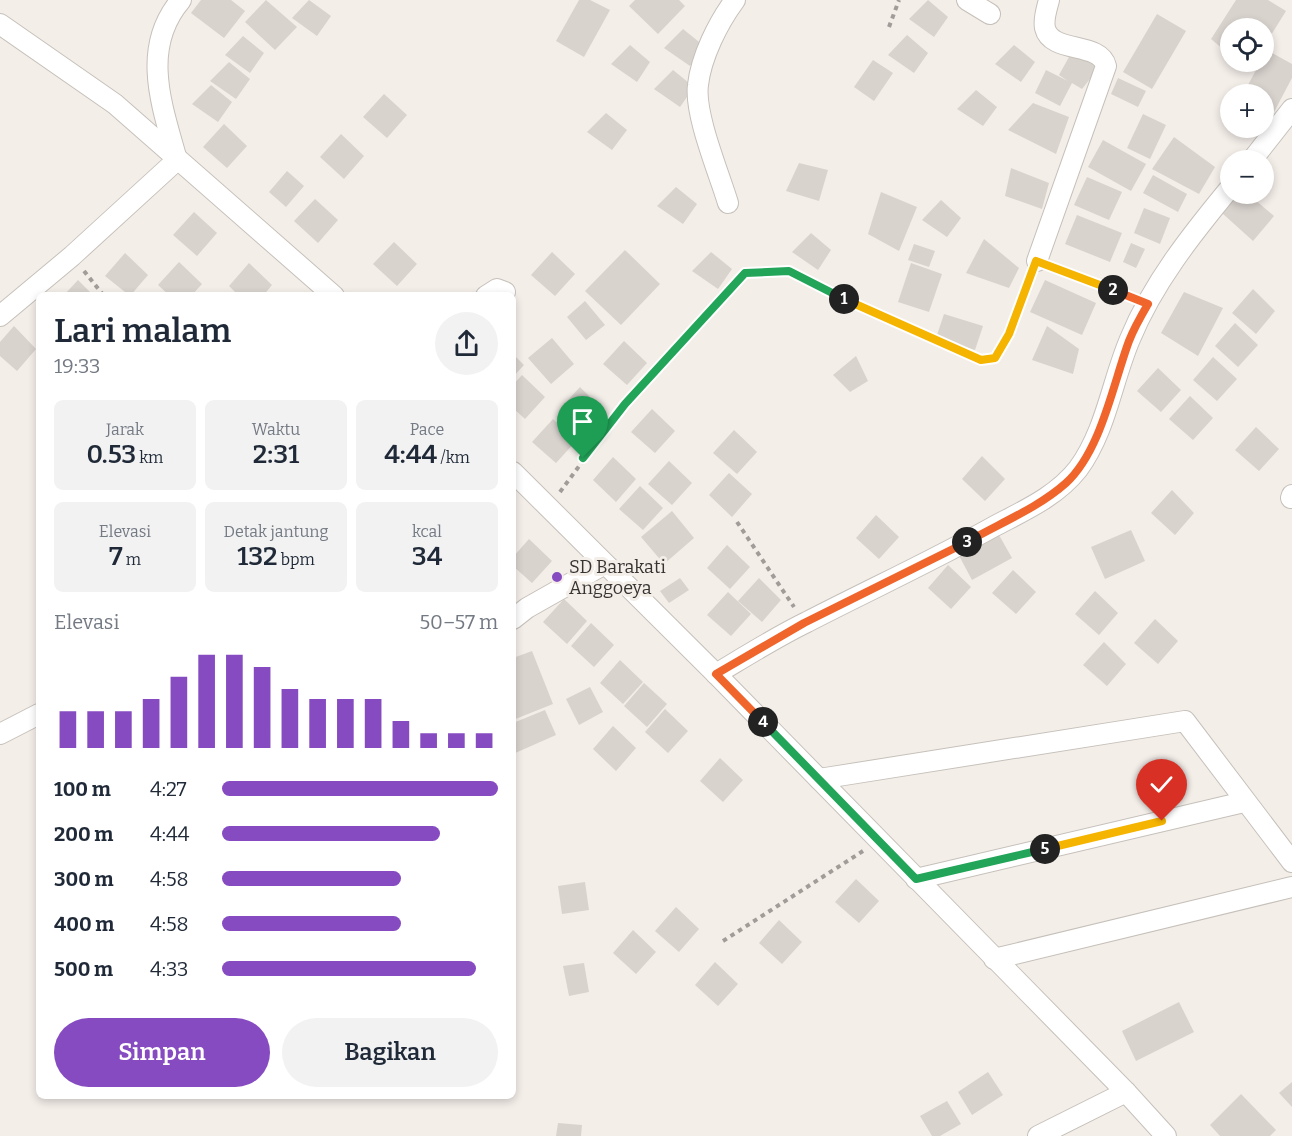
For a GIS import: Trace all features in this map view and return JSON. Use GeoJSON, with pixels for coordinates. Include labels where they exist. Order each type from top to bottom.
{"type":"FeatureCollection","features":[{"type":"Feature","properties":{"kind":"street"},"geometry":{"type":"LineString","coordinates":[[177,160],[159,97],[158,63],[160,33],[181,0]]}},
{"type":"Feature","properties":{"kind":"street"},"geometry":{"type":"LineString","coordinates":[[728,203],[701,114],[697,87],[703,60],[735,0]]}},
{"type":"Feature","properties":{"kind":"street"},"geometry":{"type":"LineString","coordinates":[[967,0],[990,14]]}},
{"type":"Feature","properties":{"kind":"street"},"geometry":{"type":"LineString","coordinates":[[1036,261],[1106,66],[1098,56],[1054,40],[1048,34],[1045,22],[1049,0]]}},
{"type":"Feature","properties":{"kind":"street"},"geometry":{"type":"LineString","coordinates":[[0,24],[115,104],[329,292]]}},
{"type":"Feature","properties":{"kind":"street"},"geometry":{"type":"LineString","coordinates":[[1260,150],[1292,109]]}},
{"type":"Feature","properties":{"kind":"street"},"geometry":{"type":"LineString","coordinates":[[0,315],[72,256],[177,160]]}},
{"type":"Feature","properties":{"kind":"street"},"geometry":{"type":"LineString","coordinates":[[716,674],[804,623],[926,564],[1048,497],[1067,481],[1080,466],[1096,436],[1130,339],[1148,304],[1185,244],[1220,200]]}},
{"type":"Feature","properties":{"kind":"street"},"geometry":{"type":"LineString","coordinates":[[516,477],[716,674],[1126,1092],[1166,1136]]}},
{"type":"Feature","properties":{"kind":"street"},"geometry":{"type":"LineString","coordinates":[[516,617],[527,608],[603,565]]}},
{"type":"Feature","properties":{"kind":"street"},"geometry":{"type":"LineString","coordinates":[[0,734],[36,716]]}},
{"type":"Feature","properties":{"kind":"street"},"geometry":{"type":"LineString","coordinates":[[819,779],[1185,721],[1292,862]]}},
{"type":"Feature","properties":{"kind":"street"},"geometry":{"type":"LineString","coordinates":[[916,879],[1244,801]]}},
{"type":"Feature","properties":{"kind":"street"},"geometry":{"type":"LineString","coordinates":[[994,959],[1292,887]]}},
{"type":"Feature","properties":{"kind":"street"},"geometry":{"type":"LineString","coordinates":[[1038,1136],[1126,1092]]}},
{"type":"Feature","properties":{"kind":"path"},"geometry":{"type":"LineString","coordinates":[[889,27],[899,0]]}},
{"type":"Feature","properties":{"kind":"path"},"geometry":{"type":"LineString","coordinates":[[72,256],[101,292]]}},
{"type":"Feature","properties":{"kind":"path"},"geometry":{"type":"LineString","coordinates":[[547,505],[569,483],[583,458],[625,404],[745,273],[789,271],[869,312],[981,360],[995,358],[1009,334],[1036,261],[1148,304]]}},
{"type":"Feature","properties":{"kind":"path"},"geometry":{"type":"LineString","coordinates":[[737,522],[804,623]]}},
{"type":"Feature","properties":{"kind":"path"},"geometry":{"type":"LineString","coordinates":[[723,941],[878,840]]}},
{"type":"Feature","properties":{"kind":"building"},"geometry":{"type":"Polygon","coordinates":[[[201,0],[231,0],[245,11],[224,38],[191,13],[201,0]]]}},
{"type":"Feature","properties":{"kind":"building"},"geometry":{"type":"Polygon","coordinates":[[[266,0],[297,27],[275,50],[245,22],[266,0]]]}},
{"type":"Feature","properties":{"kind":"building"},"geometry":{"type":"Polygon","coordinates":[[[309,0],[331,16],[317,36],[292,18],[309,0]]]}},
{"type":"Feature","properties":{"kind":"building"},"geometry":{"type":"Polygon","coordinates":[[[579,0],[590,0],[610,10],[584,57],[556,41],[579,0]]]}},
{"type":"Feature","properties":{"kind":"building"},"geometry":{"type":"Polygon","coordinates":[[[635,0],[679,0],[685,6],[658,34],[629,6],[635,0]]]}},
{"type":"Feature","properties":{"kind":"building"},"geometry":{"type":"Polygon","coordinates":[[[928,0],[948,17],[934,37],[909,19],[928,0]]]}},
{"type":"Feature","properties":{"kind":"building"},"geometry":{"type":"Polygon","coordinates":[[[1236,0],[1268,0],[1286,11],[1274,30],[1274,18],[1224,18],[1236,0]]]}},
{"type":"Feature","properties":{"kind":"building"},"geometry":{"type":"Polygon","coordinates":[[[1157,14],[1186,31],[1152,89],[1123,72],[1157,14]]]}},
{"type":"Feature","properties":{"kind":"building"},"geometry":{"type":"Polygon","coordinates":[[[1220,25],[1220,47],[1211,39],[1220,25]]]}},
{"type":"Feature","properties":{"kind":"building"},"geometry":{"type":"Polygon","coordinates":[[[683,29],[704,46],[690,66],[664,48],[683,29]]]}},
{"type":"Feature","properties":{"kind":"building"},"geometry":{"type":"Polygon","coordinates":[[[907,35],[928,53],[914,73],[888,55],[907,35]]]}},
{"type":"Feature","properties":{"kind":"building"},"geometry":{"type":"Polygon","coordinates":[[[243,36],[264,53],[250,73],[225,55],[243,36]]]}},
{"type":"Feature","properties":{"kind":"building"},"geometry":{"type":"Polygon","coordinates":[[[630,45],[650,62],[637,82],[611,64],[630,45]]]}},
{"type":"Feature","properties":{"kind":"building"},"geometry":{"type":"Polygon","coordinates":[[[1014,45],[1035,62],[1021,82],[995,64],[1014,45]]]}},
{"type":"Feature","properties":{"kind":"building"},"geometry":{"type":"Polygon","coordinates":[[[1074,48],[1101,65],[1082,89],[1072,83],[1060,106],[1035,93],[1046,70],[1068,81],[1059,75],[1074,48]]]}},
{"type":"Feature","properties":{"kind":"building"},"geometry":{"type":"Polygon","coordinates":[[[1274,54],[1292,64],[1292,78],[1274,112],[1274,84],[1248,84],[1255,72],[1274,72],[1274,54]]]}},
{"type":"Feature","properties":{"kind":"building"},"geometry":{"type":"Polygon","coordinates":[[[873,60],[893,73],[874,101],[854,87],[873,60]]]}},
{"type":"Feature","properties":{"kind":"building"},"geometry":{"type":"Polygon","coordinates":[[[229,62],[250,79],[236,99],[210,81],[229,62]]]}},
{"type":"Feature","properties":{"kind":"building"},"geometry":{"type":"Polygon","coordinates":[[[673,70],[694,87],[680,107],[654,89],[673,70]]]}},
{"type":"Feature","properties":{"kind":"building"},"geometry":{"type":"Polygon","coordinates":[[[1118,78],[1146,91],[1138,107],[1111,94],[1118,78]]]}},
{"type":"Feature","properties":{"kind":"building"},"geometry":{"type":"Polygon","coordinates":[[[211,85],[232,102],[218,122],[192,104],[211,85]]]}},
{"type":"Feature","properties":{"kind":"building"},"geometry":{"type":"Polygon","coordinates":[[[976,90],[997,107],[983,126],[957,109],[976,90]]]}},
{"type":"Feature","properties":{"kind":"building"},"geometry":{"type":"Polygon","coordinates":[[[384,94],[407,115],[387,138],[363,117],[384,94]]]}},
{"type":"Feature","properties":{"kind":"building"},"geometry":{"type":"Polygon","coordinates":[[[1033,103],[1069,117],[1056,154],[1008,130],[1033,103]]]}},
{"type":"Feature","properties":{"kind":"building"},"geometry":{"type":"Polygon","coordinates":[[[606,113],[627,130],[612,150],[587,132],[606,113]]]}},
{"type":"Feature","properties":{"kind":"building"},"geometry":{"type":"Polygon","coordinates":[[[1143,114],[1166,125],[1150,159],[1127,148],[1143,114]]]}},
{"type":"Feature","properties":{"kind":"building"},"geometry":{"type":"Polygon","coordinates":[[[224,124],[247,146],[227,168],[203,147],[224,124]]]}},
{"type":"Feature","properties":{"kind":"building"},"geometry":{"type":"Polygon","coordinates":[[[341,134],[364,156],[344,179],[320,157],[341,134]]]}},
{"type":"Feature","properties":{"kind":"building"},"geometry":{"type":"Polygon","coordinates":[[[1174,137],[1215,167],[1199,194],[1152,169],[1174,137]]]}},
{"type":"Feature","properties":{"kind":"building"},"geometry":{"type":"Polygon","coordinates":[[[1103,140],[1146,164],[1131,191],[1088,167],[1103,140]]]}},
{"type":"Feature","properties":{"kind":"building"},"geometry":{"type":"Polygon","coordinates":[[[799,163],[828,170],[819,201],[786,191],[799,163]]]}},
{"type":"Feature","properties":{"kind":"building"},"geometry":{"type":"Polygon","coordinates":[[[1011,168],[1049,183],[1042,209],[1005,196],[1011,168]]]}},
{"type":"Feature","properties":{"kind":"building"},"geometry":{"type":"Polygon","coordinates":[[[287,171],[304,186],[286,207],[269,192],[287,171]]]}},
{"type":"Feature","properties":{"kind":"building"},"geometry":{"type":"Polygon","coordinates":[[[1153,175],[1187,194],[1178,212],[1143,193],[1153,175]]]}},
{"type":"Feature","properties":{"kind":"building"},"geometry":{"type":"Polygon","coordinates":[[[1087,177],[1122,192],[1109,220],[1074,205],[1087,177]]]}},
{"type":"Feature","properties":{"kind":"building"},"geometry":{"type":"Polygon","coordinates":[[[676,187],[697,204],[683,224],[657,206],[676,187]]]}},
{"type":"Feature","properties":{"kind":"building"},"geometry":{"type":"Polygon","coordinates":[[[881,192],[917,207],[899,251],[868,234],[881,192]]]}},
{"type":"Feature","properties":{"kind":"building"},"geometry":{"type":"Polygon","coordinates":[[[315,199],[338,220],[318,243],[294,221],[315,199]]]}},
{"type":"Feature","properties":{"kind":"building"},"geometry":{"type":"Polygon","coordinates":[[[941,200],[961,218],[947,237],[922,220],[941,200]]]}},
{"type":"Feature","properties":{"kind":"building"},"geometry":{"type":"Polygon","coordinates":[[[1230,204],[1260,204],[1274,216],[1253,241],[1222,213],[1230,204]]]}},
{"type":"Feature","properties":{"kind":"building"},"geometry":{"type":"Polygon","coordinates":[[[1144,208],[1170,218],[1160,244],[1134,233],[1144,208]]]}},
{"type":"Feature","properties":{"kind":"building"},"geometry":{"type":"Polygon","coordinates":[[[194,212],[217,233],[197,256],[173,235],[194,212]]]}},
{"type":"Feature","properties":{"kind":"building"},"geometry":{"type":"Polygon","coordinates":[[[1077,215],[1122,233],[1110,262],[1065,244],[1077,215]]]}},
{"type":"Feature","properties":{"kind":"building"},"geometry":{"type":"Polygon","coordinates":[[[811,233],[831,250],[818,270],[792,252],[811,233]]]}},
{"type":"Feature","properties":{"kind":"building"},"geometry":{"type":"Polygon","coordinates":[[[984,239],[1019,268],[1009,288],[966,273],[984,239]]]}},
{"type":"Feature","properties":{"kind":"building"},"geometry":{"type":"Polygon","coordinates":[[[394,242],[417,264],[397,286],[373,264],[394,242]]]}},
{"type":"Feature","properties":{"kind":"building"},"geometry":{"type":"Polygon","coordinates":[[[1131,243],[1145,249],[1136,268],[1123,262],[1131,243]]]}},
{"type":"Feature","properties":{"kind":"building"},"geometry":{"type":"Polygon","coordinates":[[[914,244],[935,251],[929,267],[908,260],[914,244]]]}},
{"type":"Feature","properties":{"kind":"building"},"geometry":{"type":"Polygon","coordinates":[[[625,250],[660,284],[621,325],[585,291],[625,250]]]}},
{"type":"Feature","properties":{"kind":"building"},"geometry":{"type":"Polygon","coordinates":[[[552,252],[575,274],[555,296],[531,275],[552,252]]]}},
{"type":"Feature","properties":{"kind":"building"},"geometry":{"type":"Polygon","coordinates":[[[711,252],[732,269],[718,289],[692,271],[711,252]]]}},
{"type":"Feature","properties":{"kind":"building"},"geometry":{"type":"Polygon","coordinates":[[[125,253],[148,275],[133,292],[125,292],[105,276],[125,253]]]}},
{"type":"Feature","properties":{"kind":"building"},"geometry":{"type":"Polygon","coordinates":[[[179,262],[202,284],[195,292],[166,292],[158,285],[179,262]]]}},
{"type":"Feature","properties":{"kind":"building"},"geometry":{"type":"Polygon","coordinates":[[[249,263],[272,285],[266,292],[235,292],[229,286],[249,263]]]}},
{"type":"Feature","properties":{"kind":"building"},"geometry":{"type":"Polygon","coordinates":[[[911,263],[942,274],[929,312],[898,302],[911,263]]]}},
{"type":"Feature","properties":{"kind":"building"},"geometry":{"type":"Polygon","coordinates":[[[78,280],[90,292],[67,292],[78,280]]]}},
{"type":"Feature","properties":{"kind":"building"},"geometry":{"type":"Polygon","coordinates":[[[1045,280],[1096,303],[1082,335],[1030,312],[1045,280]]]}},
{"type":"Feature","properties":{"kind":"building"},"geometry":{"type":"Polygon","coordinates":[[[1253,289],[1275,311],[1256,334],[1232,313],[1253,289]]]}},
{"type":"Feature","properties":{"kind":"building"},"geometry":{"type":"Polygon","coordinates":[[[1184,292],[1223,308],[1198,356],[1161,333],[1184,292]]]}},
{"type":"Feature","properties":{"kind":"building"},"geometry":{"type":"Polygon","coordinates":[[[585,301],[605,325],[586,340],[567,317],[585,301]]]}},
{"type":"Feature","properties":{"kind":"building"},"geometry":{"type":"Polygon","coordinates":[[[944,314],[983,326],[975,350],[936,338],[944,314]]]}},
{"type":"Feature","properties":{"kind":"building"},"geometry":{"type":"Polygon","coordinates":[[[1235,323],[1258,345],[1238,367],[1215,346],[1235,323]]]}},
{"type":"Feature","properties":{"kind":"building"},"geometry":{"type":"Polygon","coordinates":[[[14,326],[36,349],[17,371],[0,356],[0,342],[14,326]]]}},
{"type":"Feature","properties":{"kind":"building"},"geometry":{"type":"Polygon","coordinates":[[[1047,326],[1079,349],[1073,374],[1032,360],[1047,326]]]}},
{"type":"Feature","properties":{"kind":"building"},"geometry":{"type":"Polygon","coordinates":[[[552,338],[574,364],[551,384],[528,358],[552,338]]]}},
{"type":"Feature","properties":{"kind":"building"},"geometry":{"type":"Polygon","coordinates":[[[624,341],[647,363],[627,385],[603,364],[624,341]]]}},
{"type":"Feature","properties":{"kind":"building"},"geometry":{"type":"Polygon","coordinates":[[[856,356],[868,381],[850,392],[833,375],[856,356]]]}},
{"type":"Feature","properties":{"kind":"building"},"geometry":{"type":"Polygon","coordinates":[[[516,357],[524,365],[516,374],[516,357]]]}},
{"type":"Feature","properties":{"kind":"building"},"geometry":{"type":"Polygon","coordinates":[[[1213,357],[1237,379],[1217,401],[1193,380],[1213,357]]]}},
{"type":"Feature","properties":{"kind":"building"},"geometry":{"type":"Polygon","coordinates":[[[1158,368],[1181,390],[1161,412],[1137,391],[1158,368]]]}},
{"type":"Feature","properties":{"kind":"building"},"geometry":{"type":"Polygon","coordinates":[[[522,375],[545,397],[525,419],[516,411],[516,382],[522,375]]]}},
{"type":"Feature","properties":{"kind":"building"},"geometry":{"type":"Polygon","coordinates":[[[580,387],[603,410],[583,432],[559,410],[580,387]]]}},
{"type":"Feature","properties":{"kind":"building"},"geometry":{"type":"Polygon","coordinates":[[[1190,396],[1213,418],[1193,440],[1169,419],[1190,396]]]}},
{"type":"Feature","properties":{"kind":"building"},"geometry":{"type":"Polygon","coordinates":[[[652,409],[675,431],[655,453],[631,432],[652,409]]]}},
{"type":"Feature","properties":{"kind":"building"},"geometry":{"type":"Polygon","coordinates":[[[553,419],[576,441],[556,463],[532,442],[553,419]]]}},
{"type":"Feature","properties":{"kind":"building"},"geometry":{"type":"Polygon","coordinates":[[[1256,427],[1279,449],[1259,471],[1235,450],[1256,427]]]}},
{"type":"Feature","properties":{"kind":"building"},"geometry":{"type":"Polygon","coordinates":[[[734,430],[757,452],[737,474],[713,453],[734,430]]]}},
{"type":"Feature","properties":{"kind":"building"},"geometry":{"type":"Polygon","coordinates":[[[982,456],[1005,479],[985,501],[962,479],[982,456]]]}},
{"type":"Feature","properties":{"kind":"building"},"geometry":{"type":"Polygon","coordinates":[[[613,457],[636,479],[616,502],[593,480],[613,457]]]}},
{"type":"Feature","properties":{"kind":"building"},"geometry":{"type":"Polygon","coordinates":[[[669,461],[692,483],[672,505],[648,484],[669,461]]]}},
{"type":"Feature","properties":{"kind":"building"},"geometry":{"type":"Polygon","coordinates":[[[729,473],[752,494],[732,517],[709,495],[729,473]]]}},
{"type":"Feature","properties":{"kind":"building"},"geometry":{"type":"Polygon","coordinates":[[[640,486],[663,508],[643,530],[619,509],[640,486]]]}},
{"type":"Feature","properties":{"kind":"building"},"geometry":{"type":"Polygon","coordinates":[[[1172,490],[1194,513],[1175,535],[1151,513],[1172,490]]]}},
{"type":"Feature","properties":{"kind":"building"},"geometry":{"type":"Polygon","coordinates":[[[672,511],[694,538],[664,564],[641,537],[672,511]]]}},
{"type":"Feature","properties":{"kind":"building"},"geometry":{"type":"Polygon","coordinates":[[[876,515],[899,537],[879,559],[856,538],[876,515]]]}},
{"type":"Feature","properties":{"kind":"building"},"geometry":{"type":"Polygon","coordinates":[[[995,528],[1012,558],[972,580],[956,550],[995,528]]]}},
{"type":"Feature","properties":{"kind":"building"},"geometry":{"type":"Polygon","coordinates":[[[1131,530],[1145,561],[1105,579],[1091,547],[1131,530]]]}},
{"type":"Feature","properties":{"kind":"building"},"geometry":{"type":"Polygon","coordinates":[[[529,539],[552,561],[532,583],[516,569],[516,554],[529,539]]]}},
{"type":"Feature","properties":{"kind":"building"},"geometry":{"type":"Polygon","coordinates":[[[727,545],[750,567],[730,589],[707,568],[727,545]]]}},
{"type":"Feature","properties":{"kind":"building"},"geometry":{"type":"Polygon","coordinates":[[[948,565],[971,587],[951,609],[928,588],[948,565]]]}},
{"type":"Feature","properties":{"kind":"building"},"geometry":{"type":"Polygon","coordinates":[[[1013,570],[1036,592],[1016,614],[992,593],[1013,570]]]}},
{"type":"Feature","properties":{"kind":"building"},"geometry":{"type":"Polygon","coordinates":[[[680,578],[689,590],[669,603],[660,591],[680,578]]]}},
{"type":"Feature","properties":{"kind":"building"},"geometry":{"type":"Polygon","coordinates":[[[759,578],[781,600],[762,622],[738,601],[759,578]]]}},
{"type":"Feature","properties":{"kind":"building"},"geometry":{"type":"Polygon","coordinates":[[[1095,591],[1118,613],[1099,635],[1075,614],[1095,591]]]}},
{"type":"Feature","properties":{"kind":"building"},"geometry":{"type":"Polygon","coordinates":[[[728,592],[751,614],[731,636],[707,615],[728,592]]]}},
{"type":"Feature","properties":{"kind":"building"},"geometry":{"type":"Polygon","coordinates":[[[564,599],[587,621],[567,644],[543,622],[564,599]]]}},
{"type":"Feature","properties":{"kind":"building"},"geometry":{"type":"Polygon","coordinates":[[[1155,619],[1178,641],[1158,664],[1134,643],[1155,619]]]}},
{"type":"Feature","properties":{"kind":"building"},"geometry":{"type":"Polygon","coordinates":[[[591,623],[614,645],[594,667],[571,646],[591,623]]]}},
{"type":"Feature","properties":{"kind":"building"},"geometry":{"type":"Polygon","coordinates":[[[1104,642],[1126,664],[1107,686],[1083,665],[1104,642]]]}},
{"type":"Feature","properties":{"kind":"building"},"geometry":{"type":"Polygon","coordinates":[[[532,651],[553,704],[516,719],[516,657],[532,651]]]}},
{"type":"Feature","properties":{"kind":"building"},"geometry":{"type":"Polygon","coordinates":[[[620,660],[643,682],[623,704],[600,683],[620,660]]]}},
{"type":"Feature","properties":{"kind":"building"},"geometry":{"type":"Polygon","coordinates":[[[644,683],[667,704],[647,727],[624,706],[644,683]]]}},
{"type":"Feature","properties":{"kind":"building"},"geometry":{"type":"Polygon","coordinates":[[[590,687],[603,712],[579,725],[566,699],[590,687]]]}},
{"type":"Feature","properties":{"kind":"building"},"geometry":{"type":"Polygon","coordinates":[[[665,709],[688,731],[668,753],[645,732],[665,709]]]}},
{"type":"Feature","properties":{"kind":"building"},"geometry":{"type":"Polygon","coordinates":[[[545,710],[556,735],[516,753],[516,722],[545,710]]]}},
{"type":"Feature","properties":{"kind":"building"},"geometry":{"type":"Polygon","coordinates":[[[613,726],[636,748],[616,771],[593,749],[613,726]]]}},
{"type":"Feature","properties":{"kind":"building"},"geometry":{"type":"Polygon","coordinates":[[[720,758],[743,780],[723,802],[700,781],[720,758]]]}},
{"type":"Feature","properties":{"kind":"building"},"geometry":{"type":"Polygon","coordinates":[[[856,879],[879,901],[859,923],[835,902],[856,879]]]}},
{"type":"Feature","properties":{"kind":"building"},"geometry":{"type":"Polygon","coordinates":[[[585,882],[589,910],[562,914],[558,886],[585,882]]]}},
{"type":"Feature","properties":{"kind":"building"},"geometry":{"type":"Polygon","coordinates":[[[676,907],[699,929],[679,952],[655,931],[676,907]]]}},
{"type":"Feature","properties":{"kind":"building"},"geometry":{"type":"Polygon","coordinates":[[[779,920],[802,942],[782,964],[759,943],[779,920]]]}},
{"type":"Feature","properties":{"kind":"building"},"geometry":{"type":"Polygon","coordinates":[[[633,930],[656,952],[636,974],[613,953],[633,930]]]}},
{"type":"Feature","properties":{"kind":"building"},"geometry":{"type":"Polygon","coordinates":[[[715,962],[738,984],[718,1006],[695,985],[715,962]]]}},
{"type":"Feature","properties":{"kind":"building"},"geometry":{"type":"Polygon","coordinates":[[[584,963],[589,992],[569,996],[563,966],[584,963]]]}},
{"type":"Feature","properties":{"kind":"building"},"geometry":{"type":"Polygon","coordinates":[[[1179,1002],[1194,1032],[1136,1061],[1122,1031],[1179,1002]]]}},
{"type":"Feature","properties":{"kind":"building"},"geometry":{"type":"Polygon","coordinates":[[[988,1072],[1003,1095],[972,1115],[958,1092],[988,1072]]]}},
{"type":"Feature","properties":{"kind":"building"},"geometry":{"type":"Polygon","coordinates":[[[1292,1082],[1292,1107],[1279,1093],[1292,1082]]]}},
{"type":"Feature","properties":{"kind":"building"},"geometry":{"type":"Polygon","coordinates":[[[1241,1094],[1276,1130],[1270,1136],[1220,1136],[1210,1125],[1241,1094]]]}},
{"type":"Feature","properties":{"kind":"building"},"geometry":{"type":"Polygon","coordinates":[[[947,1101],[961,1124],[940,1136],[932,1136],[920,1116],[947,1101]]]}},
{"type":"Feature","properties":{"kind":"building"},"geometry":{"type":"Polygon","coordinates":[[[558,1123],[582,1125],[581,1136],[556,1136],[558,1123]]]}},
{"type":"Feature","properties":{"kind":"place","name":"SD Barakati Anggoeya"},"geometry":{"type":"Point","coordinates":[557,577]}},
{"type":"Feature","properties":{"kind":"route"},"geometry":{"type":"LineString","coordinates":[[583,458],[625,404],[745,273],[789,271],[869,312],[981,360],[995,358],[1009,334],[1036,261],[1148,304],[1130,339],[1096,436],[1080,466],[1067,481],[1048,497],[926,564],[804,623],[716,674],[916,879],[1162,821]]}}]}
